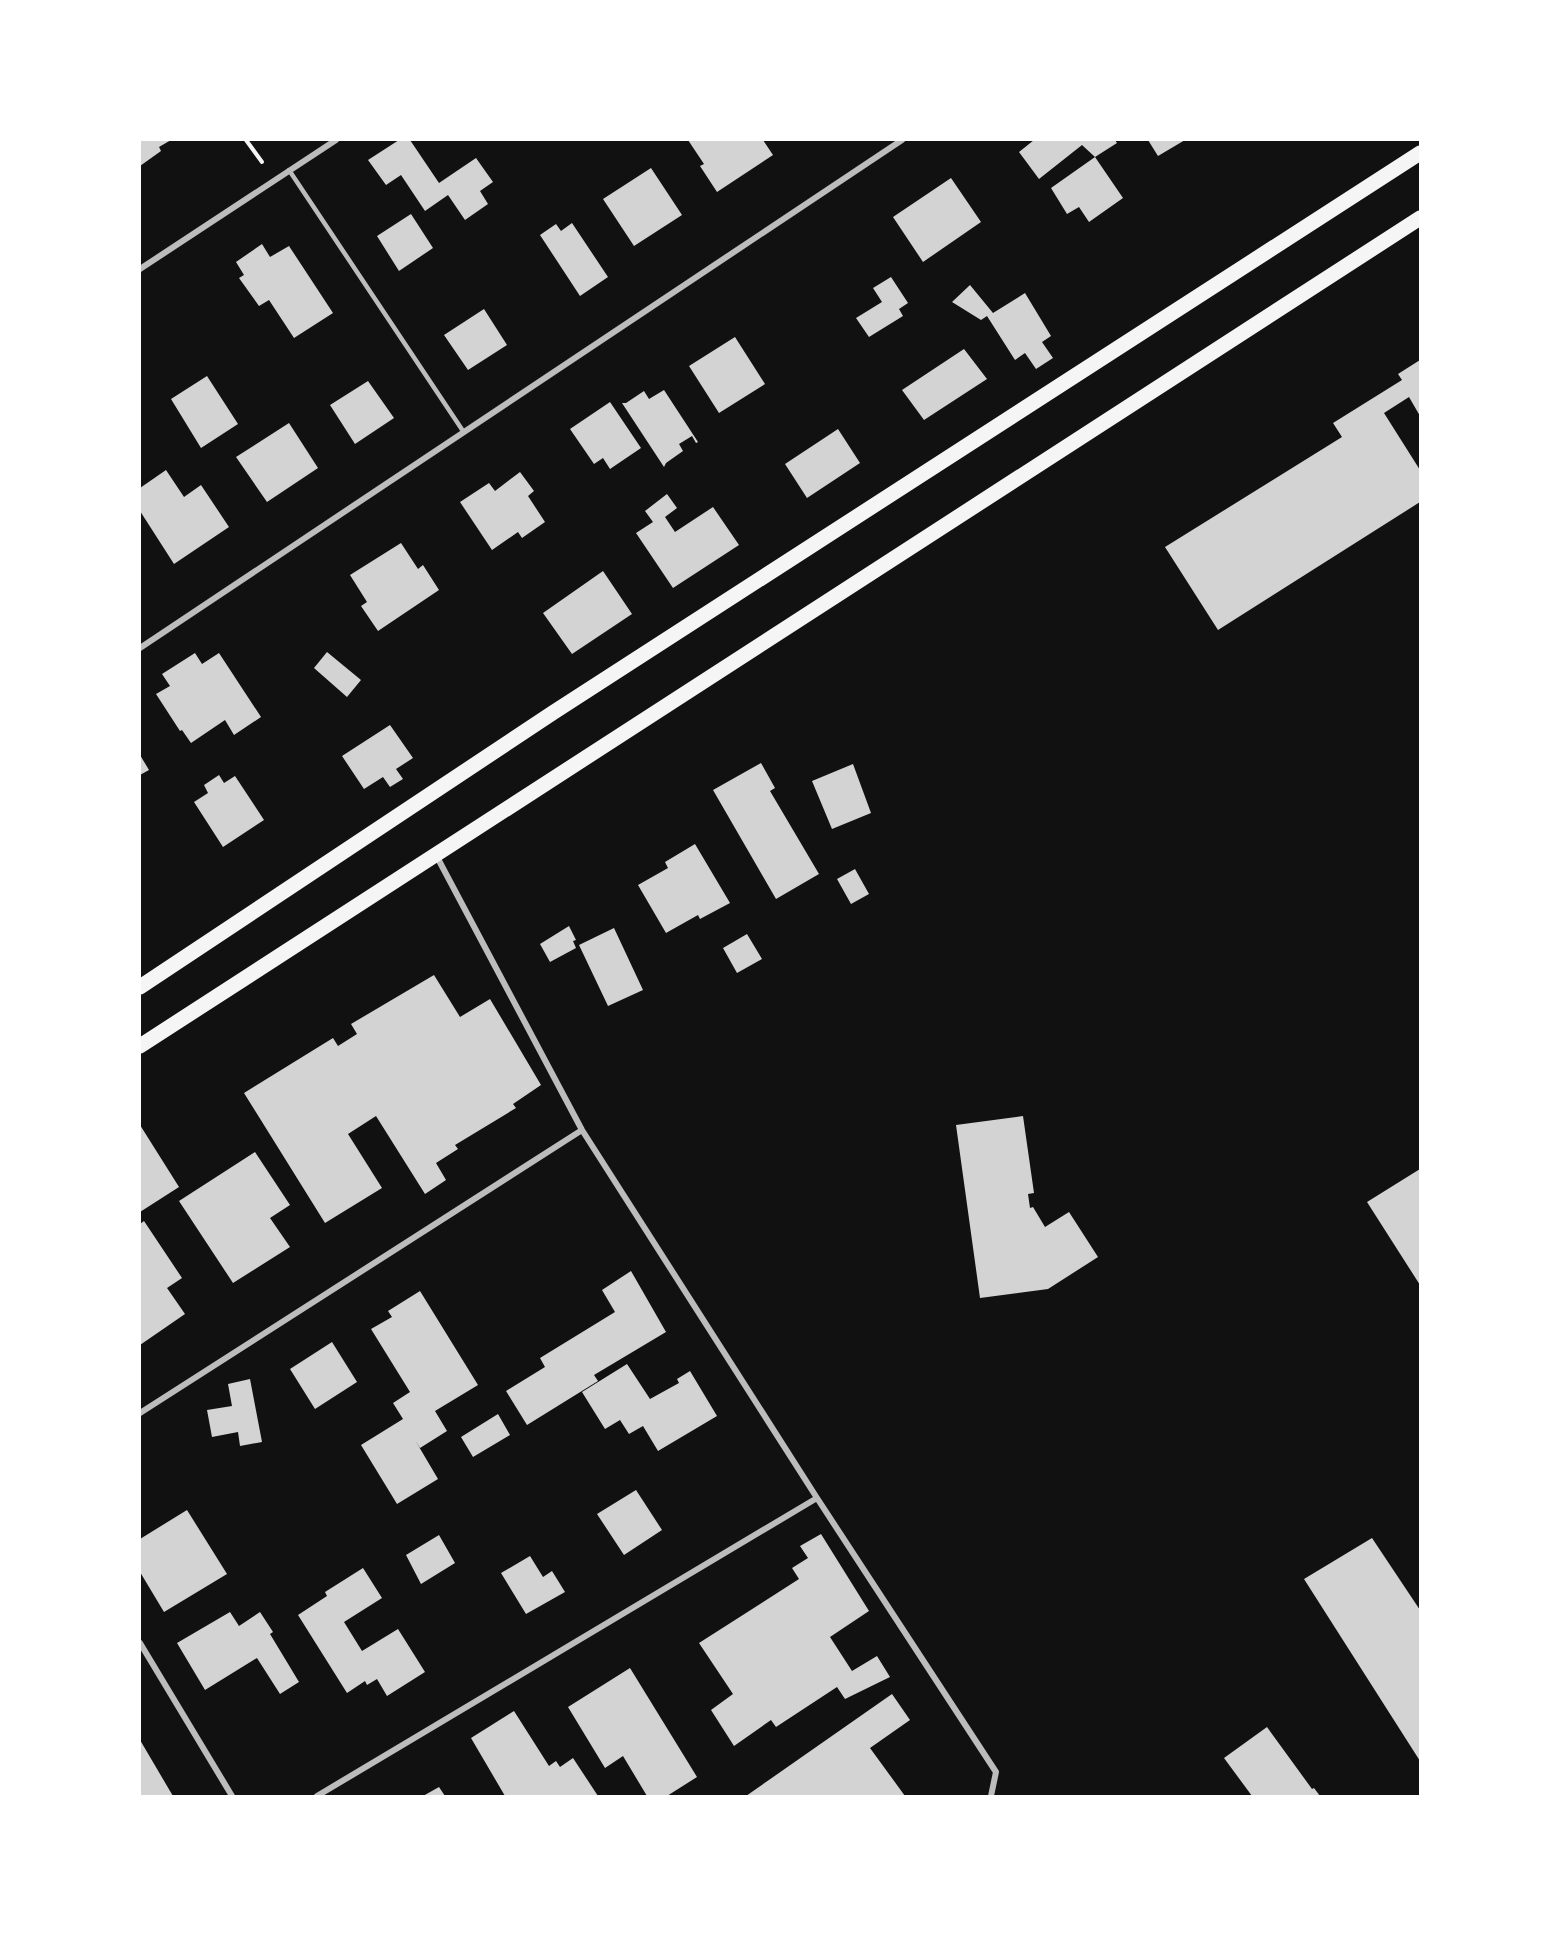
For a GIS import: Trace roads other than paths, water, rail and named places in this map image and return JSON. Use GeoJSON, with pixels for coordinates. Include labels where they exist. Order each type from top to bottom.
{"type":"FeatureCollection","features":[{"type":"Feature","properties":{"kind":"main road"},"geometry":{"type":"LineString","coordinates":[[140,987],[554,712],[1420,153]]}},
{"type":"Feature","properties":{"kind":"main road"},"geometry":{"type":"LineString","coordinates":[[140,1046],[1420,218]]}},
{"type":"Feature","properties":{"kind":"street"},"geometry":{"type":"LineString","coordinates":[[140,269],[336,140]]}},
{"type":"Feature","properties":{"kind":"street"},"geometry":{"type":"LineString","coordinates":[[140,648],[902,140]]}},
{"type":"Feature","properties":{"kind":"street"},"geometry":{"type":"LineString","coordinates":[[436,855],[582,1130],[817,1498],[996,1772],[991,1797]]}},
{"type":"Feature","properties":{"kind":"street"},"geometry":{"type":"LineString","coordinates":[[140,1413],[582,1130]]}},
{"type":"Feature","properties":{"kind":"street"},"geometry":{"type":"LineString","coordinates":[[317,1797],[817,1498]]}},
{"type":"Feature","properties":{"kind":"street"},"geometry":{"type":"LineString","coordinates":[[140,1643],[232,1797]]}},
{"type":"Feature","properties":{"kind":"lane"},"geometry":{"type":"LineString","coordinates":[[290,170],[463,431]]}}]}
